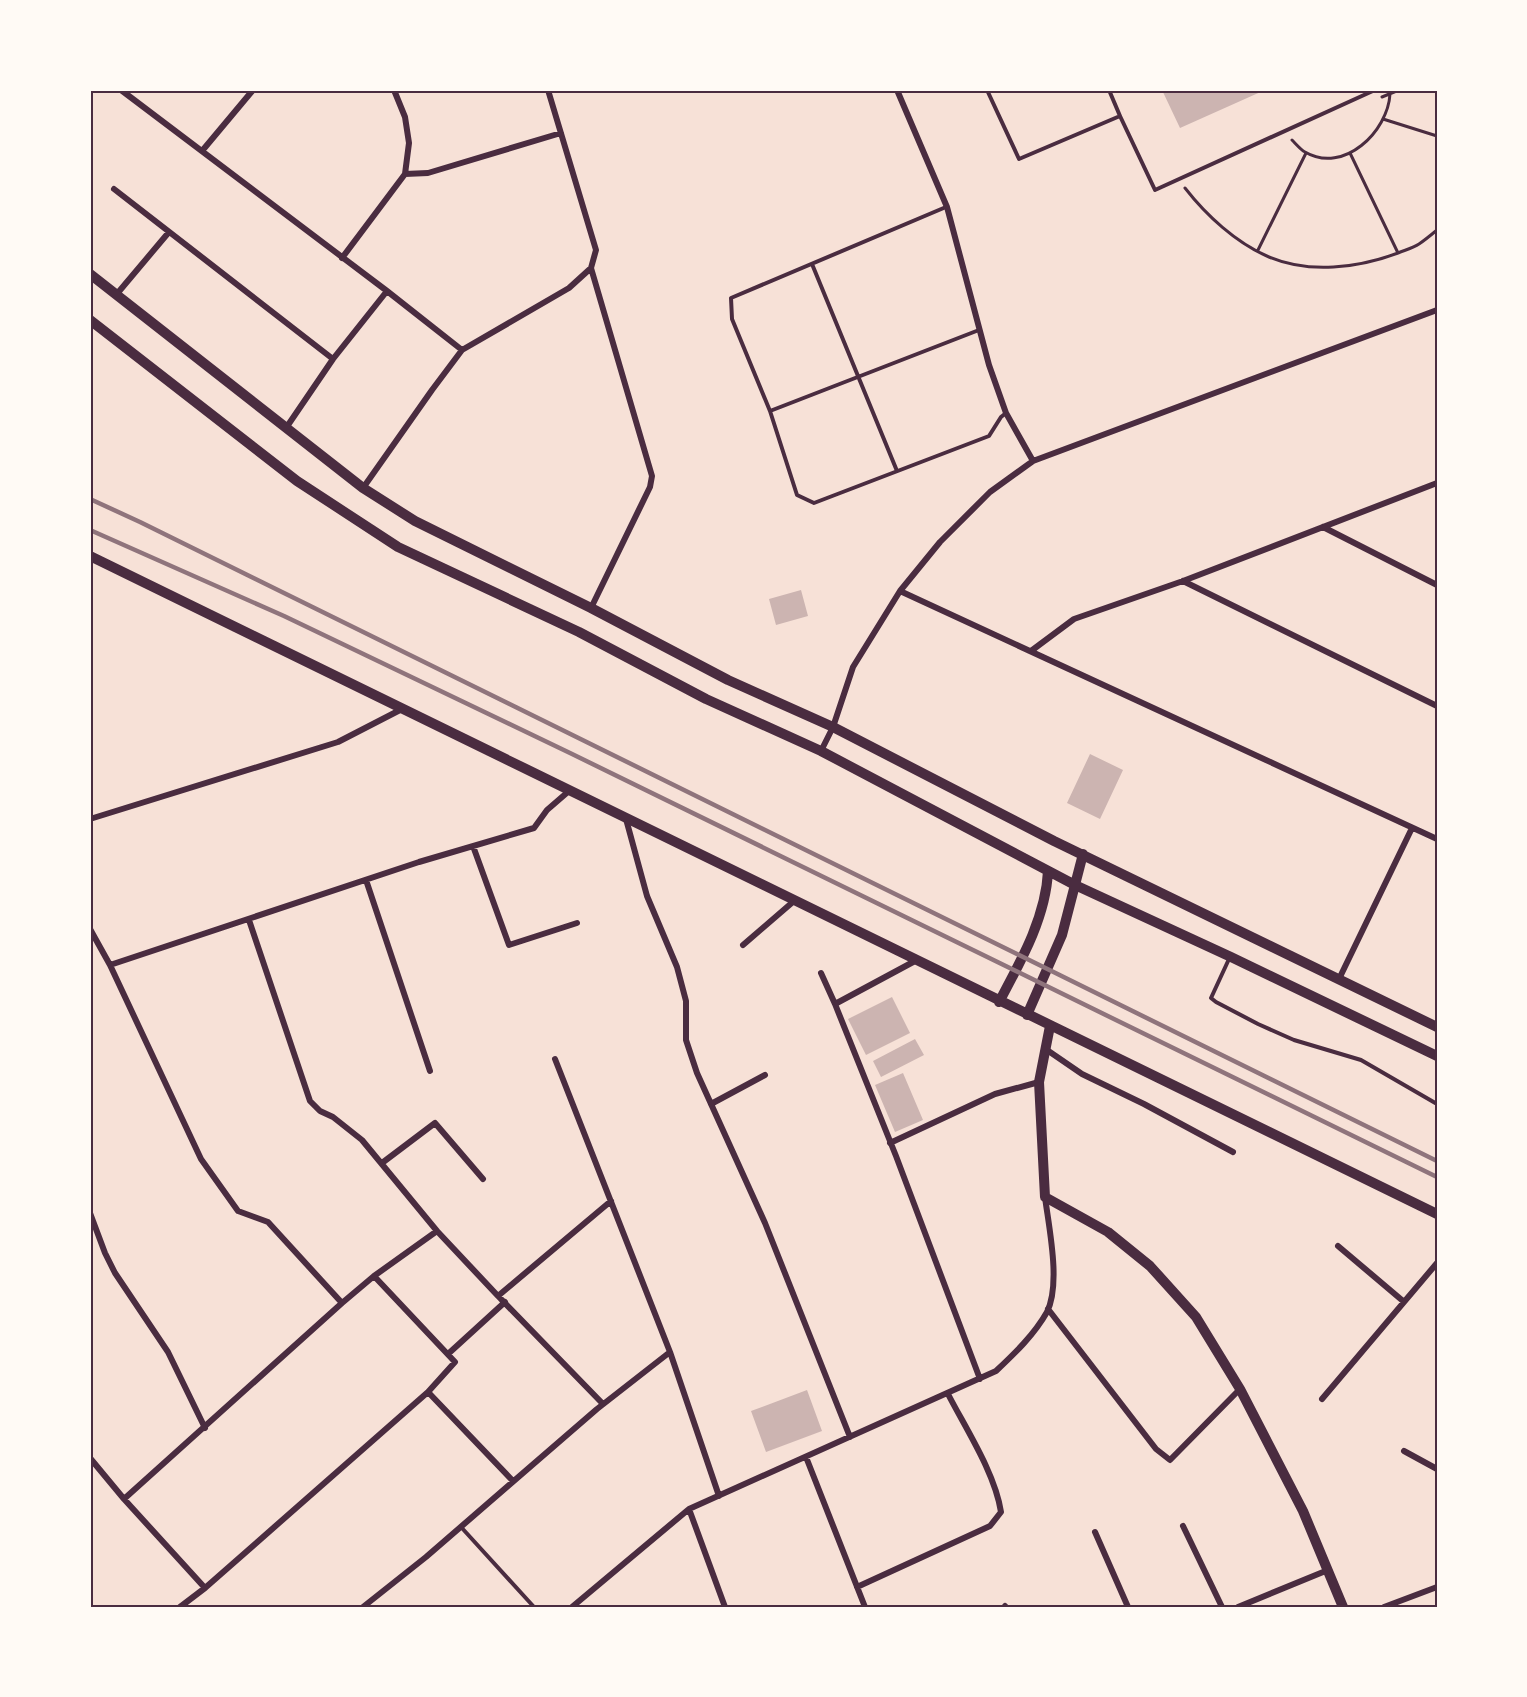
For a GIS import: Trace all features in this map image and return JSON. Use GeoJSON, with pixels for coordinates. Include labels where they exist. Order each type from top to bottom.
{"type":"FeatureCollection","features":[{"type":"Feature","properties":{"kind":"street"},"geometry":{"type":"LineString","coordinates":[[121,90],[462,350]]}},
{"type":"Feature","properties":{"kind":"street"},"geometry":{"type":"LineString","coordinates":[[202,151],[253,90]]}},
{"type":"Feature","properties":{"kind":"street"},"geometry":{"type":"LineString","coordinates":[[342,258],[405,174],[409,143],[405,117],[394,90]]}},
{"type":"Feature","properties":{"kind":"street"},"geometry":{"type":"LineString","coordinates":[[548,90],[596,250],[591,268],[652,476],[650,487],[591,608]]}},
{"type":"Feature","properties":{"kind":"street"},"geometry":{"type":"LineString","coordinates":[[897,90],[947,207],[989,365],[1006,413],[1034,461]]}},
{"type":"Feature","properties":{"kind":"street"},"geometry":{"type":"LineString","coordinates":[[405,174],[429,173],[561,133]]}},
{"type":"Feature","properties":{"kind":"street"},"geometry":{"type":"LineString","coordinates":[[114,189],[333,359]]}},
{"type":"Feature","properties":{"kind":"street"},"geometry":{"type":"LineString","coordinates":[[116,295],[169,232]]}},
{"type":"Feature","properties":{"kind":"street"},"geometry":{"type":"LineString","coordinates":[[363,488],[462,350],[569,288],[591,268]]}},
{"type":"Feature","properties":{"kind":"street"},"geometry":{"type":"LineString","coordinates":[[90,274],[363,488],[415,521],[591,608],[728,680],[833,727],[1083,854],[1437,1027]]}},
{"type":"Feature","properties":{"kind":"street"},"geometry":{"type":"LineString","coordinates":[[285,428],[333,359],[387,291]]}},
{"type":"Feature","properties":{"kind":"street"},"geometry":{"type":"LineString","coordinates":[[821,751],[833,727],[853,667],[900,591],[940,542],[990,492],[1034,461],[1437,310]]}},
{"type":"Feature","properties":{"kind":"street"},"geometry":{"type":"LineString","coordinates":[[90,320],[297,481],[398,547],[579,632],[706,699],[821,751],[1075,885],[1437,1056]]}},
{"type":"Feature","properties":{"kind":"street"},"geometry":{"type":"LineString","coordinates":[[1031,651],[1074,619],[1183,581],[1437,483]]}},
{"type":"Feature","properties":{"kind":"street"},"geometry":{"type":"LineString","coordinates":[[1323,527],[1437,585]]}},
{"type":"Feature","properties":{"kind":"street"},"geometry":{"type":"LineString","coordinates":[[90,556],[794,902],[915,961],[960,980],[999,1002],[1437,1214]]}},
{"type":"Feature","properties":{"kind":"street"},"geometry":{"type":"LineString","coordinates":[[1183,581],[1437,706]]}},
{"type":"Feature","properties":{"kind":"street"},"geometry":{"type":"LineString","coordinates":[[900,591],[1412,828],[1436,837]]}},
{"type":"Feature","properties":{"kind":"street"},"geometry":{"type":"LineString","coordinates":[[90,819],[338,742],[402,710]]}},
{"type":"Feature","properties":{"kind":"street"},"geometry":{"type":"LineString","coordinates":[[110,965],[366,880],[534,828],[547,810],[569,791]]}},
{"type":"Feature","properties":{"kind":"street"},"geometry":{"type":"LineString","coordinates":[[627,819],[647,896],[677,967],[686,1001],[686,1040],[697,1073],[765,1223],[850,1437]]}},
{"type":"Feature","properties":{"kind":"street"},"geometry":{"type":"LineString","coordinates":[[1339,979],[1412,828]]}},
{"type":"Feature","properties":{"kind":"street"},"geometry":{"type":"LineString","coordinates":[[473,846],[509,945],[577,923]]}},
{"type":"Feature","properties":{"kind":"street"},"geometry":{"type":"LineString","coordinates":[[1027,1015],[1062,935],[1083,854]]}},
{"type":"Feature","properties":{"kind":"street"},"geometry":{"type":"LineString","coordinates":[[999,1002],[1016,970],[1041,910],[1047,893],[1048,871]]}},
{"type":"Feature","properties":{"kind":"street"},"geometry":{"type":"LineString","coordinates":[[366,880],[430,1071]]}},
{"type":"Feature","properties":{"kind":"street"},"geometry":{"type":"LineString","coordinates":[[743,945],[794,902]]}},
{"type":"Feature","properties":{"kind":"street"},"geometry":{"type":"LineString","coordinates":[[249,920],[310,1101],[320,1111],[333,1117],[362,1140],[437,1231],[603,1404]]}},
{"type":"Feature","properties":{"kind":"street"},"geometry":{"type":"LineString","coordinates":[[90,929],[110,965],[201,1159],[238,1211],[268,1222],[342,1303]]}},
{"type":"Feature","properties":{"kind":"street"},"geometry":{"type":"LineString","coordinates":[[835,1004],[915,961]]}},
{"type":"Feature","properties":{"kind":"street"},"geometry":{"type":"LineString","coordinates":[[821,973],[890,1143],[980,1379]]}},
{"type":"Feature","properties":{"kind":"street"},"geometry":{"type":"LineString","coordinates":[[576,1606],[689,1509],[996,1371],[1031,1336],[1048,1310],[1054,1277],[1045,1197],[1039,1082],[1050,1026]]}},
{"type":"Feature","properties":{"kind":"street"},"geometry":{"type":"LineString","coordinates":[[1047,1050],[1082,1074],[1144,1104],[1233,1152]]}},
{"type":"Feature","properties":{"kind":"street"},"geometry":{"type":"LineString","coordinates":[[555,1059],[670,1352],[719,1496]]}},
{"type":"Feature","properties":{"kind":"street"},"geometry":{"type":"LineString","coordinates":[[711,1104],[765,1075]]}},
{"type":"Feature","properties":{"kind":"street"},"geometry":{"type":"LineString","coordinates":[[890,1143],[995,1094],[1039,1082]]}},
{"type":"Feature","properties":{"kind":"street"},"geometry":{"type":"LineString","coordinates":[[381,1163],[435,1123],[483,1179]]}},
{"type":"Feature","properties":{"kind":"street"},"geometry":{"type":"LineString","coordinates":[[1045,1197],[1108,1233],[1150,1266],[1196,1317],[1240,1389],[1303,1511],[1343,1607]]}},
{"type":"Feature","properties":{"kind":"street"},"geometry":{"type":"LineString","coordinates":[[498,1296],[611,1201]]}},
{"type":"Feature","properties":{"kind":"street"},"geometry":{"type":"LineString","coordinates":[[90,1213],[115,1273],[168,1352],[205,1428]]}},
{"type":"Feature","properties":{"kind":"street"},"geometry":{"type":"LineString","coordinates":[[124,1499],[342,1303],[374,1276],[437,1231]]}},
{"type":"Feature","properties":{"kind":"street"},"geometry":{"type":"LineString","coordinates":[[1338,1246],[1403,1301]]}},
{"type":"Feature","properties":{"kind":"street"},"geometry":{"type":"LineString","coordinates":[[1322,1399],[1437,1263]]}},
{"type":"Feature","properties":{"kind":"street"},"geometry":{"type":"LineString","coordinates":[[180,1607],[205,1588],[428,1392],[455,1362],[374,1276]]}},
{"type":"Feature","properties":{"kind":"street"},"geometry":{"type":"LineString","coordinates":[[448,1354],[505,1302]]}},
{"type":"Feature","properties":{"kind":"street"},"geometry":{"type":"LineString","coordinates":[[1048,1310],[1156,1449],[1170,1460],[1240,1389]]}},
{"type":"Feature","properties":{"kind":"street"},"geometry":{"type":"LineString","coordinates":[[363,1607],[461,1527],[603,1404],[670,1352]]}},
{"type":"Feature","properties":{"kind":"street"},"geometry":{"type":"LineString","coordinates":[[428,1392],[513,1481]]}},
{"type":"Feature","properties":{"kind":"street"},"geometry":{"type":"LineString","coordinates":[[857,1587],[990,1526],[1001,1512],[999,1496],[991,1478],[948,1394]]}},
{"type":"Feature","properties":{"kind":"street"},"geometry":{"type":"LineString","coordinates":[[1404,1451],[1437,1469]]}},
{"type":"Feature","properties":{"kind":"street"},"geometry":{"type":"LineString","coordinates":[[806,1457],[865,1607]]}},
{"type":"Feature","properties":{"kind":"street"},"geometry":{"type":"LineString","coordinates":[[90,1458],[205,1588]]}},
{"type":"Feature","properties":{"kind":"street"},"geometry":{"type":"LineString","coordinates":[[689,1509],[725,1607]]}},
{"type":"Feature","properties":{"kind":"street"},"geometry":{"type":"LineString","coordinates":[[1183,1526],[1222,1607]]}},
{"type":"Feature","properties":{"kind":"street"},"geometry":{"type":"LineString","coordinates":[[1095,1532],[1128,1607]]}},
{"type":"Feature","properties":{"kind":"street"},"geometry":{"type":"LineString","coordinates":[[1238,1607],[1328,1570]]}},
{"type":"Feature","properties":{"kind":"street"},"geometry":{"type":"LineString","coordinates":[[1384,1607],[1437,1587]]}},
{"type":"Feature","properties":{"kind":"lane"},"geometry":{"type":"LineString","coordinates":[[987,90],[1019,159],[1120,116]]}},
{"type":"Feature","properties":{"kind":"lane"},"geometry":{"type":"LineString","coordinates":[[1109,90],[1155,190],[1375,90]]}},
{"type":"Feature","properties":{"kind":"lane"},"geometry":{"type":"LineString","coordinates":[[947,207],[731,298],[732,319],[770,411],[797,495],[814,503],[989,436],[1006,413]]}},
{"type":"Feature","properties":{"kind":"lane"},"geometry":{"type":"LineString","coordinates":[[812,264],[897,471]]}},
{"type":"Feature","properties":{"kind":"lane"},"geometry":{"type":"LineString","coordinates":[[770,411],[979,330]]}},
{"type":"Feature","properties":{"kind":"lane"},"geometry":{"type":"LineString","coordinates":[[1231,957],[1211,998],[1216,1002],[1294,1040],[1361,1060],[1437,1104]]}},
{"type":"Feature","properties":{"kind":"lane"},"geometry":{"type":"LineString","coordinates":[[461,1527],[534,1607]]}},
{"type":"Feature","properties":{"kind":"path"},"geometry":{"type":"LineString","coordinates":[[1290,139],[1306,153],[1324,159],[1355,151],[1369,139],[1383,119],[1389,107],[1390,94]]}},
{"type":"Feature","properties":{"kind":"path"},"geometry":{"type":"LineString","coordinates":[[1383,119],[1437,136]]}},
{"type":"Feature","properties":{"kind":"path"},"geometry":{"type":"LineString","coordinates":[[1258,250],[1306,153]]}},
{"type":"Feature","properties":{"kind":"path"},"geometry":{"type":"LineString","coordinates":[[1350,153],[1398,253]]}},
{"type":"Feature","properties":{"kind":"path"},"geometry":{"type":"LineString","coordinates":[[1178,179],[1198,206],[1218,224],[1269,257],[1303,266],[1330,268],[1374,262],[1418,246],[1437,230]]}},
{"type":"Feature","properties":{"kind":"building"},"geometry":{"type":"Polygon","coordinates":[[[1162,90],[1265,90],[1180,128],[1162,90]]]}},
{"type":"Feature","properties":{"kind":"building"},"geometry":{"type":"Polygon","coordinates":[[[801,590],[808,616],[776,625],[769,599],[801,590]]]}},
{"type":"Feature","properties":{"kind":"building"},"geometry":{"type":"Polygon","coordinates":[[[1090,754],[1123,770],[1100,819],[1067,803],[1090,754]]]}},
{"type":"Feature","properties":{"kind":"building"},"geometry":{"type":"Polygon","coordinates":[[[892,997],[910,1033],[866,1055],[848,1019],[892,997]]]}},
{"type":"Feature","properties":{"kind":"building"},"geometry":{"type":"Polygon","coordinates":[[[915,1039],[924,1055],[881,1077],[873,1061],[915,1039]]]}},
{"type":"Feature","properties":{"kind":"building"},"geometry":{"type":"Polygon","coordinates":[[[903,1073],[923,1120],[895,1132],[875,1085],[903,1073]]]}},
{"type":"Feature","properties":{"kind":"building"},"geometry":{"type":"Polygon","coordinates":[[[807,1390],[822,1431],[766,1452],[751,1411],[807,1390]]]}},
{"type":"Feature","properties":{"kind":"railway"},"geometry":{"type":"LineString","coordinates":[[90,499],[1437,1161]]}},
{"type":"Feature","properties":{"kind":"railway"},"geometry":{"type":"LineString","coordinates":[[90,530],[284,616],[570,753],[1437,1177]]}}]}
